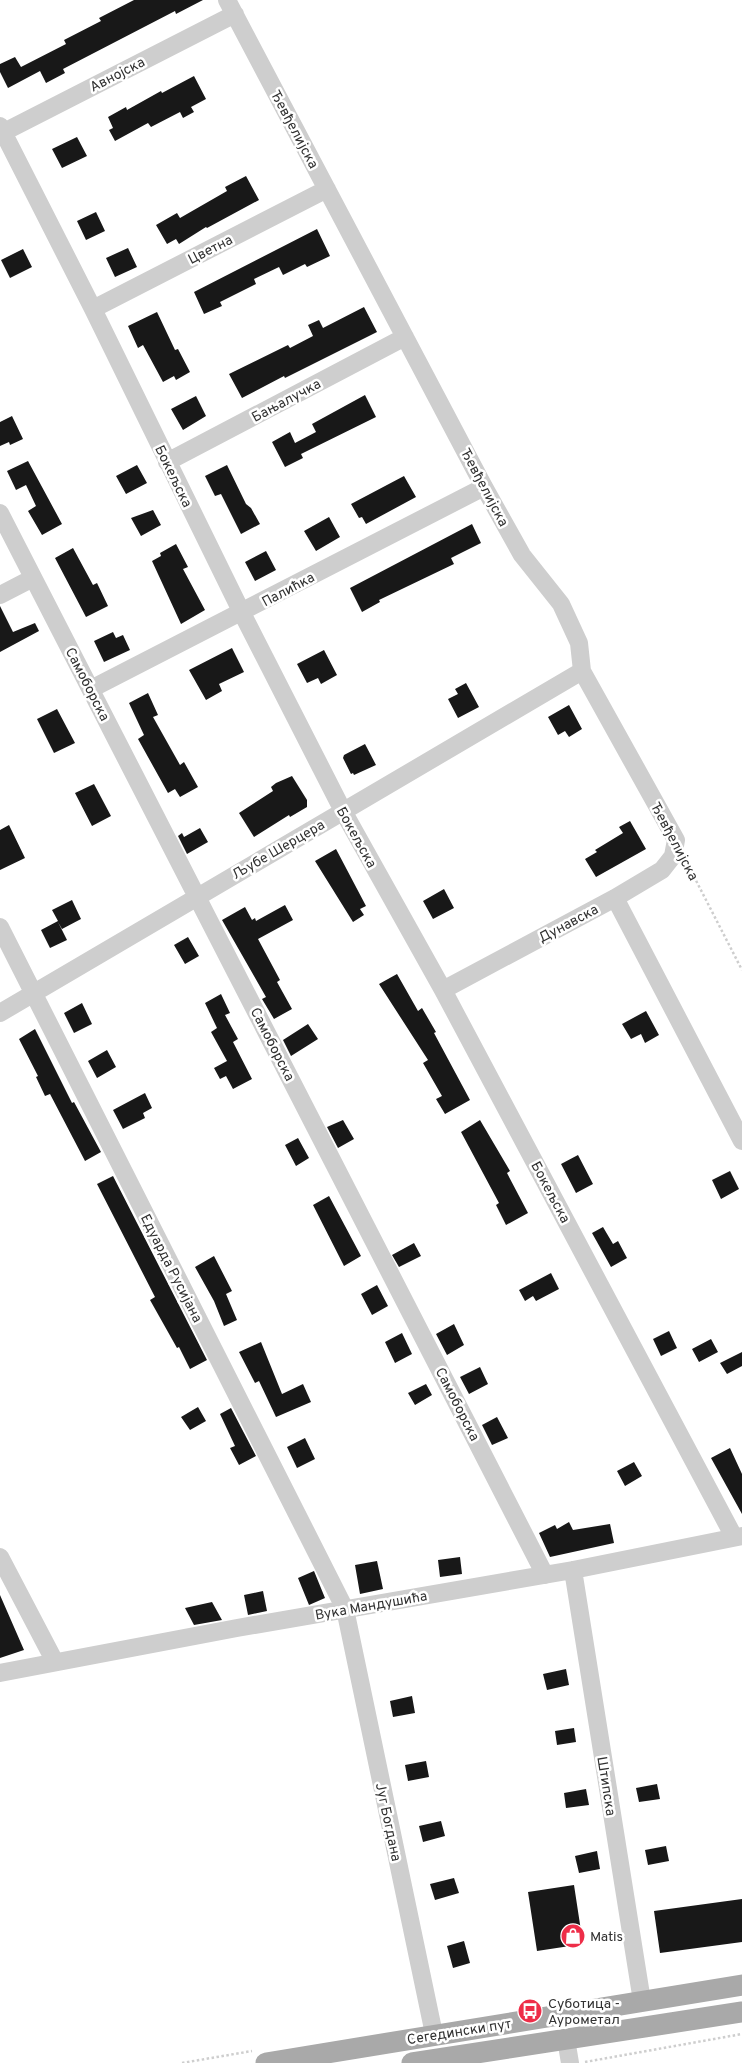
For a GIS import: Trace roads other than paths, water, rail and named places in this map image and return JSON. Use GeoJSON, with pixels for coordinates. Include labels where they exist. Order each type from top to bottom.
{"type":"FeatureCollection","features":[{"type":"Feature","properties":{"kind":"main road","name":"Сегедински пут"},"geometry":{"type":"LineString","coordinates":[[266,2063],[742,1985]]}},
{"type":"Feature","properties":{"kind":"main road","name":"Сегедински пут"},"geometry":{"type":"LineString","coordinates":[[412,2063],[438,2059],[483,2058],[566,2039],[742,2012]]}},
{"type":"Feature","properties":{"kind":"main road"},"geometry":{"type":"LineString","coordinates":[[434,2034],[438,2059]]}},
{"type":"Feature","properties":{"kind":"street","name":"Авнојска"},"geometry":{"type":"LineString","coordinates":[[1,131],[231,7]]}},
{"type":"Feature","properties":{"kind":"street","name":"Ђевђелијска"},"geometry":{"type":"LineString","coordinates":[[231,7],[522,556],[561,604],[579,643],[582,672],[676,840]]}},
{"type":"Feature","properties":{"kind":"street","name":"Бокељска"},"geometry":{"type":"LineString","coordinates":[[1,131],[93,309],[242,614],[343,812],[443,990],[738,1536]]}},
{"type":"Feature","properties":{"kind":"street","name":"Цветна"},"geometry":{"type":"LineString","coordinates":[[93,309],[327,189]]}},
{"type":"Feature","properties":{"kind":"street","name":"Бањалучка"},"geometry":{"type":"LineString","coordinates":[[167,462],[405,337]]}},
{"type":"Feature","properties":{"kind":"street","name":"Палићка"},"geometry":{"type":"LineString","coordinates":[[90,689],[242,614],[484,487]]}},
{"type":"Feature","properties":{"kind":"street","name":"Самоборска"},"geometry":{"type":"LineString","coordinates":[[0,513],[545,1575]]}},
{"type":"Feature","properties":{"kind":"street"},"geometry":{"type":"LineString","coordinates":[[0,595],[33,578]]}},
{"type":"Feature","properties":{"kind":"street","name":"Љубе Шерцера"},"geometry":{"type":"LineString","coordinates":[[0,1013],[582,672]]}},
{"type":"Feature","properties":{"kind":"street","name":"Дунавска"},"geometry":{"type":"LineString","coordinates":[[443,990],[615,898],[662,870],[673,856],[676,840]]}},
{"type":"Feature","properties":{"kind":"street"},"geometry":{"type":"LineString","coordinates":[[615,898],[742,1141]]}},
{"type":"Feature","properties":{"kind":"street","name":"Едуарда Русијана"},"geometry":{"type":"LineString","coordinates":[[0,927],[345,1609]]}},
{"type":"Feature","properties":{"kind":"street","name":"Вука Мандушића"},"geometry":{"type":"LineString","coordinates":[[0,1673],[345,1609],[573,1570],[738,1536]]}},
{"type":"Feature","properties":{"kind":"street"},"geometry":{"type":"LineString","coordinates":[[0,1557],[55,1662]]}},
{"type":"Feature","properties":{"kind":"street","name":"Штипска"},"geometry":{"type":"LineString","coordinates":[[573,1570],[642,2001]]}},
{"type":"Feature","properties":{"kind":"street","name":"Југ Богдана"},"geometry":{"type":"LineString","coordinates":[[345,1609],[434,2034]]}},
{"type":"Feature","properties":{"kind":"street"},"geometry":{"type":"LineString","coordinates":[[566,2039],[570,2063]]}},
{"type":"Feature","properties":{"kind":"place","name":"Matis"},"geometry":{"type":"Point","coordinates":[573,1936]}},
{"type":"Feature","properties":{"kind":"place","name":"Суботица - Аурометал"},"geometry":{"type":"Point","coordinates":[530,2011]}}]}
